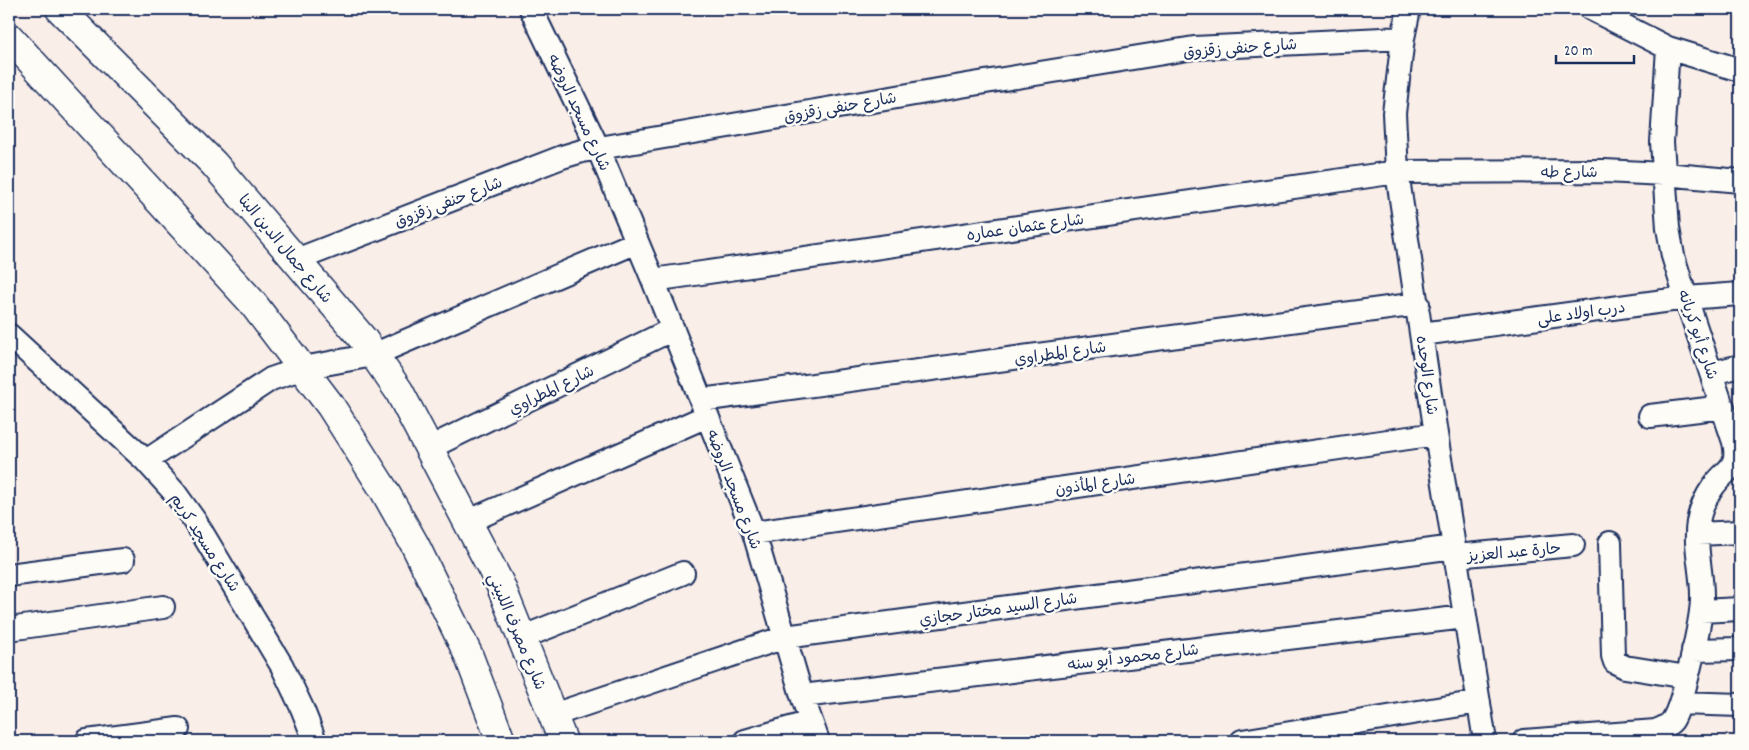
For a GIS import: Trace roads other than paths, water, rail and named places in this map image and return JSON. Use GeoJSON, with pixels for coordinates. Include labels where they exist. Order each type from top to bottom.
{"type":"FeatureCollection","features":[{"type":"Feature","properties":{"kind":"main road","name":"شارع جمال الدين البنا"},"geometry":{"type":"LineString","coordinates":[[60,9],[214,164],[363,339],[399,392],[467,522]]}},
{"type":"Feature","properties":{"kind":"main road"},"geometry":{"type":"LineString","coordinates":[[9,37],[251,301],[330,405],[384,490],[415,545],[468,654],[501,741]]}},
{"type":"Feature","properties":{"kind":"main road","name":"شارع مصرف اللبيني"},"geometry":{"type":"LineString","coordinates":[[467,522],[500,584],[563,741]]}},
{"type":"Feature","properties":{"kind":"street","name":"شارع مسجد الروضه"},"geometry":{"type":"LineString","coordinates":[[537,9],[638,242],[754,533],[814,732]]}},
{"type":"Feature","properties":{"kind":"street","name":"شارع الوحده"},"geometry":{"type":"LineString","coordinates":[[1409,9],[1403,38],[1394,114],[1394,136],[1436,434],[1485,741]]}},
{"type":"Feature","properties":{"kind":"street"},"geometry":{"type":"LineString","coordinates":[[1591,9],[1668,48],[1738,62]]}},
{"type":"Feature","properties":{"kind":"street","name":"شارع حنفى زقزوق"},"geometry":{"type":"LineString","coordinates":[[296,260],[562,157],[598,148],[1194,48],[1403,38]]}},
{"type":"Feature","properties":{"kind":"street","name":"شارع أبو كريانه"},"geometry":{"type":"LineString","coordinates":[[1524,741],[1638,737],[1666,727],[1672,721],[1680,703],[1687,677],[1701,611],[1702,596],[1698,522],[1704,503],[1713,486],[1729,471],[1734,462],[1736,452],[1724,407],[1686,298],[1673,256],[1668,228],[1662,142],[1668,48]]}},
{"type":"Feature","properties":{"kind":"street","name":"شارع طه"},"geometry":{"type":"LineString","coordinates":[[1398,172],[1604,171],[1740,181]]}},
{"type":"Feature","properties":{"kind":"street","name":"شارع عثمان عماره"},"geometry":{"type":"LineString","coordinates":[[653,280],[1398,172]]}},
{"type":"Feature","properties":{"kind":"street"},"geometry":{"type":"LineString","coordinates":[[146,461],[271,379],[303,368],[373,355],[638,242]]}},
{"type":"Feature","properties":{"kind":"street","name":"درب اولاد على"},"geometry":{"type":"LineString","coordinates":[[1422,334],[1686,298],[1740,294]]}},
{"type":"Feature","properties":{"kind":"street","name":"شارع المطراوي"},"geometry":{"type":"LineString","coordinates":[[467,522],[704,408],[1418,304]]}},
{"type":"Feature","properties":{"kind":"street","name":"شارع المطراوي"},"geometry":{"type":"LineString","coordinates":[[429,448],[673,329]]}},
{"type":"Feature","properties":{"kind":"street","name":"شارع مسجد كريم"},"geometry":{"type":"LineString","coordinates":[[9,335],[146,461],[176,493],[195,521],[282,666],[315,741]]}},
{"type":"Feature","properties":{"kind":"street"},"geometry":{"type":"LineString","coordinates":[[1712,373],[1740,366]]}},
{"type":"Feature","properties":{"kind":"street"},"geometry":{"type":"LineString","coordinates":[[1650,416],[1724,407]]}},
{"type":"Feature","properties":{"kind":"street","name":"شارع المأذون"},"geometry":{"type":"LineString","coordinates":[[754,533],[1436,434]]}},
{"type":"Feature","properties":{"kind":"street"},"geometry":{"type":"LineString","coordinates":[[1698,534],[1740,532]]}},
{"type":"Feature","properties":{"kind":"street"},"geometry":{"type":"LineString","coordinates":[[1610,543],[1612,656],[1615,662],[1625,667],[1687,677]]}},
{"type":"Feature","properties":{"kind":"street","name":"حارة عبد العزيز"},"geometry":{"type":"LineString","coordinates":[[1455,551],[1573,545]]}},
{"type":"Feature","properties":{"kind":"street","name":"شارع السيد مختار حجازي"},"geometry":{"type":"LineString","coordinates":[[553,715],[785,637],[1455,551]]}},
{"type":"Feature","properties":{"kind":"street"},"geometry":{"type":"LineString","coordinates":[[9,575],[123,560]]}},
{"type":"Feature","properties":{"kind":"street"},"geometry":{"type":"LineString","coordinates":[[522,638],[683,573]]}},
{"type":"Feature","properties":{"kind":"street"},"geometry":{"type":"LineString","coordinates":[[9,629],[163,607]]}},
{"type":"Feature","properties":{"kind":"street"},"geometry":{"type":"LineString","coordinates":[[1701,611],[1740,609]]}},
{"type":"Feature","properties":{"kind":"street","name":"شارع محمود أبو سنه"},"geometry":{"type":"LineString","coordinates":[[802,696],[1465,617]]}},
{"type":"Feature","properties":{"kind":"street"},"geometry":{"type":"LineString","coordinates":[[1693,650],[1740,649]]}},
{"type":"Feature","properties":{"kind":"street"},"geometry":{"type":"LineString","coordinates":[[1242,741],[1479,702]]}},
{"type":"Feature","properties":{"kind":"street"},"geometry":{"type":"LineString","coordinates":[[1680,703],[1740,705]]}},
{"type":"Feature","properties":{"kind":"street"},"geometry":{"type":"LineString","coordinates":[[87,741],[178,729]]}},
{"type":"Feature","properties":{"kind":"street"},"geometry":{"type":"LineString","coordinates":[[744,741],[814,732]]}}]}
